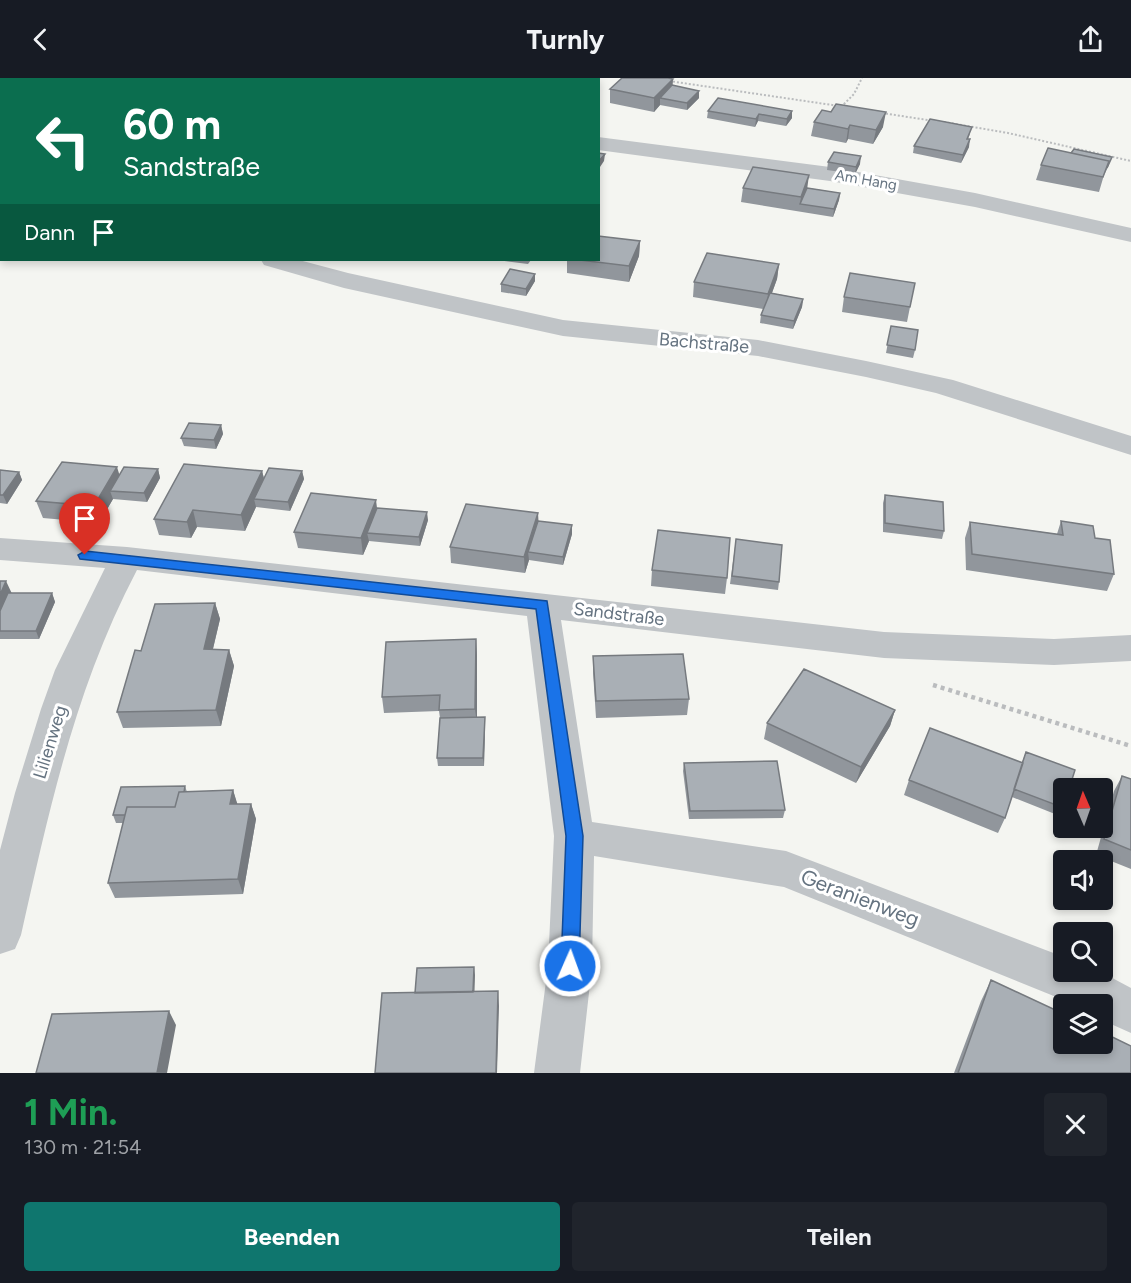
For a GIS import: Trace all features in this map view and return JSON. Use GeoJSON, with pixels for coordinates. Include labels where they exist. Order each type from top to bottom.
{"type":"FeatureCollection","features":[{"type":"Feature","properties":{"kind":"street","name":"Am Hang"},"geometry":{"type":"LineString","coordinates":[[600,143],[830,174],[975,200],[1131,235]]}},
{"type":"Feature","properties":{"kind":"street","name":"Bachstraße"},"geometry":{"type":"LineString","coordinates":[[277,261],[344,280],[563,328],[758,348],[866,369],[944,386],[1131,446]]}},
{"type":"Feature","properties":{"kind":"street","name":"Sandstraße"},"geometry":{"type":"LineString","coordinates":[[0,549],[127,558],[884,645],[1054,652],[1131,648]]}},
{"type":"Feature","properties":{"kind":"street","name":"Lilienweg"},"geometry":{"type":"LineString","coordinates":[[0,934],[28,817],[60,707],[100,609],[127,558]]}},
{"type":"Feature","properties":{"kind":"street"},"geometry":{"type":"LineString","coordinates":[[542,605],[574,836],[570,966],[557,1073]]}},
{"type":"Feature","properties":{"kind":"street","name":"Geranienweg"},"geometry":{"type":"LineString","coordinates":[[574,836],[786,869],[1082,985],[1131,1012]]}},
{"type":"Feature","properties":{"kind":"path"},"geometry":{"type":"LineString","coordinates":[[841,107],[854,94],[862,78]]}},
{"type":"Feature","properties":{"kind":"path"},"geometry":{"type":"LineString","coordinates":[[658,80],[853,108]]}},
{"type":"Feature","properties":{"kind":"path"},"geometry":{"type":"LineString","coordinates":[[876,112],[1008,133],[1131,160]]}},
{"type":"Feature","properties":{"kind":"path"},"geometry":{"type":"LineString","coordinates":[[922,681],[1131,746]]}},
{"type":"Feature","properties":{"kind":"building"},"geometry":{"type":"Polygon","coordinates":[[[622,78],[673,79],[654,98],[610,89],[622,78]]]}},
{"type":"Feature","properties":{"kind":"building"},"geometry":{"type":"Polygon","coordinates":[[[672,85],[699,91],[687,103],[660,98],[672,85]]]}},
{"type":"Feature","properties":{"kind":"building"},"geometry":{"type":"Polygon","coordinates":[[[718,98],[792,111],[787,119],[759,114],[756,119],[708,111],[718,98]]]}},
{"type":"Feature","properties":{"kind":"building"},"geometry":{"type":"Polygon","coordinates":[[[836,104],[886,112],[876,130],[850,125],[848,129],[814,122],[822,110],[831,112],[836,104]]]}},
{"type":"Feature","properties":{"kind":"building"},"geometry":{"type":"Polygon","coordinates":[[[930,119],[972,127],[963,155],[914,146],[930,119]]]}},
{"type":"Feature","properties":{"kind":"building"},"geometry":{"type":"Polygon","coordinates":[[[1048,148],[1109,161],[1103,177],[1041,165],[1048,148]]]}},
{"type":"Feature","properties":{"kind":"building"},"geometry":{"type":"Polygon","coordinates":[[[1074,149],[1112,157],[1107,168],[1109,161],[1071,153],[1074,149]]]}},
{"type":"Feature","properties":{"kind":"building"},"geometry":{"type":"Polygon","coordinates":[[[834,152],[861,156],[856,167],[828,162],[834,152]]]}},
{"type":"Feature","properties":{"kind":"building"},"geometry":{"type":"Polygon","coordinates":[[[753,167],[809,175],[801,197],[743,188],[753,167]]]}},
{"type":"Feature","properties":{"kind":"building"},"geometry":{"type":"Polygon","coordinates":[[[807,188],[840,193],[834,209],[800,204],[807,188]]]}},
{"type":"Feature","properties":{"kind":"building"},"geometry":{"type":"Polygon","coordinates":[[[600,236],[640,241],[629,266],[588,261],[600,261],[600,236]]]}},
{"type":"Feature","properties":{"kind":"building"},"geometry":{"type":"Polygon","coordinates":[[[707,253],[779,264],[768,294],[694,282],[707,253]]]}},
{"type":"Feature","properties":{"kind":"building"},"geometry":{"type":"Polygon","coordinates":[[[510,269],[535,274],[526,289],[501,284],[510,269]]]}},
{"type":"Feature","properties":{"kind":"building"},"geometry":{"type":"Polygon","coordinates":[[[850,273],[915,283],[910,307],[844,297],[850,273]]]}},
{"type":"Feature","properties":{"kind":"building"},"geometry":{"type":"Polygon","coordinates":[[[770,293],[803,299],[794,321],[761,315],[770,293]]]}},
{"type":"Feature","properties":{"kind":"building"},"geometry":{"type":"Polygon","coordinates":[[[891,326],[918,330],[915,350],[887,345],[891,326]]]}},
{"type":"Feature","properties":{"kind":"building"},"geometry":{"type":"Polygon","coordinates":[[[189,423],[221,425],[214,440],[181,438],[189,423]]]}},
{"type":"Feature","properties":{"kind":"building"},"geometry":{"type":"Polygon","coordinates":[[[62,462],[117,467],[94,506],[36,501],[62,462]]]}},
{"type":"Feature","properties":{"kind":"building"},"geometry":{"type":"Polygon","coordinates":[[[184,464],[262,471],[241,515],[193,510],[187,522],[154,519],[184,464]]]}},
{"type":"Feature","properties":{"kind":"building"},"geometry":{"type":"Polygon","coordinates":[[[124,467],[158,469],[144,493],[110,491],[124,467]]]}},
{"type":"Feature","properties":{"kind":"building"},"geometry":{"type":"Polygon","coordinates":[[[269,468],[302,471],[288,502],[254,499],[269,468]]]}},
{"type":"Feature","properties":{"kind":"building"},"geometry":{"type":"Polygon","coordinates":[[[0,470],[19,472],[3,495],[0,495],[0,470]]]}},
{"type":"Feature","properties":{"kind":"building"},"geometry":{"type":"Polygon","coordinates":[[[311,493],[376,500],[361,538],[294,532],[311,493]]]}},
{"type":"Feature","properties":{"kind":"building"},"geometry":{"type":"Polygon","coordinates":[[[885,495],[943,502],[944,531],[885,523],[885,495]]]}},
{"type":"Feature","properties":{"kind":"building"},"geometry":{"type":"Polygon","coordinates":[[[466,504],[538,513],[524,557],[450,547],[466,504]]]}},
{"type":"Feature","properties":{"kind":"building"},"geometry":{"type":"Polygon","coordinates":[[[377,508],[427,512],[419,537],[367,533],[377,508]]]}},
{"type":"Feature","properties":{"kind":"building"},"geometry":{"type":"Polygon","coordinates":[[[538,521],[572,525],[563,557],[528,552],[538,521]]]}},
{"type":"Feature","properties":{"kind":"building"},"geometry":{"type":"Polygon","coordinates":[[[1061,521],[1093,526],[1095,538],[1110,540],[1114,574],[972,554],[970,522],[1063,535],[1061,521]]]}},
{"type":"Feature","properties":{"kind":"building"},"geometry":{"type":"Polygon","coordinates":[[[658,530],[730,538],[727,578],[652,570],[658,530]]]}},
{"type":"Feature","properties":{"kind":"building"},"geometry":{"type":"Polygon","coordinates":[[[736,539],[782,545],[779,582],[732,576],[736,539]]]}},
{"type":"Feature","properties":{"kind":"building"},"geometry":{"type":"Polygon","coordinates":[[[0,581],[6,581],[0,595],[0,581]]]}},
{"type":"Feature","properties":{"kind":"building"},"geometry":{"type":"Polygon","coordinates":[[[8,593],[52,593],[36,631],[0,631],[0,611],[8,593]]]}},
{"type":"Feature","properties":{"kind":"building"},"geometry":{"type":"Polygon","coordinates":[[[215,603],[204,649],[229,650],[216,710],[117,712],[135,650],[141,651],[155,604],[215,603]]]}},
{"type":"Feature","properties":{"kind":"building"},"geometry":{"type":"Polygon","coordinates":[[[476,639],[475,709],[439,710],[440,695],[382,697],[386,642],[476,639]]]}},
{"type":"Feature","properties":{"kind":"building"},"geometry":{"type":"Polygon","coordinates":[[[683,654],[689,699],[596,701],[593,656],[683,654]]]}},
{"type":"Feature","properties":{"kind":"building"},"geometry":{"type":"Polygon","coordinates":[[[804,669],[895,710],[861,767],[767,723],[804,669]]]}},
{"type":"Feature","properties":{"kind":"building"},"geometry":{"type":"Polygon","coordinates":[[[485,717],[483,758],[437,758],[440,718],[485,717]]]}},
{"type":"Feature","properties":{"kind":"building"},"geometry":{"type":"Polygon","coordinates":[[[930,728],[1023,763],[1005,818],[909,780],[930,728]]]}},
{"type":"Feature","properties":{"kind":"building"},"geometry":{"type":"Polygon","coordinates":[[[1026,752],[1075,770],[1072,778],[1053,778],[1053,804],[1014,789],[1026,752]]]}},
{"type":"Feature","properties":{"kind":"building"},"geometry":{"type":"Polygon","coordinates":[[[777,761],[785,810],[690,811],[684,763],[777,761]]]}},
{"type":"Feature","properties":{"kind":"building"},"geometry":{"type":"Polygon","coordinates":[[[1122,776],[1131,779],[1131,850],[1104,839],[1113,838],[1113,808],[1122,776]]]}},
{"type":"Feature","properties":{"kind":"building"},"geometry":{"type":"Polygon","coordinates":[[[185,786],[184,792],[179,792],[175,807],[127,807],[125,815],[113,815],[121,787],[185,786]]]}},
{"type":"Feature","properties":{"kind":"building"},"geometry":{"type":"Polygon","coordinates":[[[233,790],[230,804],[251,804],[238,879],[108,883],[127,807],[175,807],[179,792],[233,790]]]}},
{"type":"Feature","properties":{"kind":"building"},"geometry":{"type":"Polygon","coordinates":[[[474,967],[473,992],[415,993],[417,968],[474,967]]]}},
{"type":"Feature","properties":{"kind":"building"},"geometry":{"type":"Polygon","coordinates":[[[991,980],[1053,1009],[1053,1054],[1113,1054],[1113,1037],[1131,1046],[1131,1073],[958,1073],[991,980]]]}},
{"type":"Feature","properties":{"kind":"building"},"geometry":{"type":"Polygon","coordinates":[[[498,991],[496,1073],[375,1073],[382,993],[498,991]]]}},
{"type":"Feature","properties":{"kind":"building"},"geometry":{"type":"Polygon","coordinates":[[[169,1011],[157,1073],[36,1073],[52,1014],[169,1011]]]}},
{"type":"Feature","properties":{"kind":"route"},"geometry":{"type":"LineString","coordinates":[[85,555],[542,605],[574,836],[570,966]]}}]}
